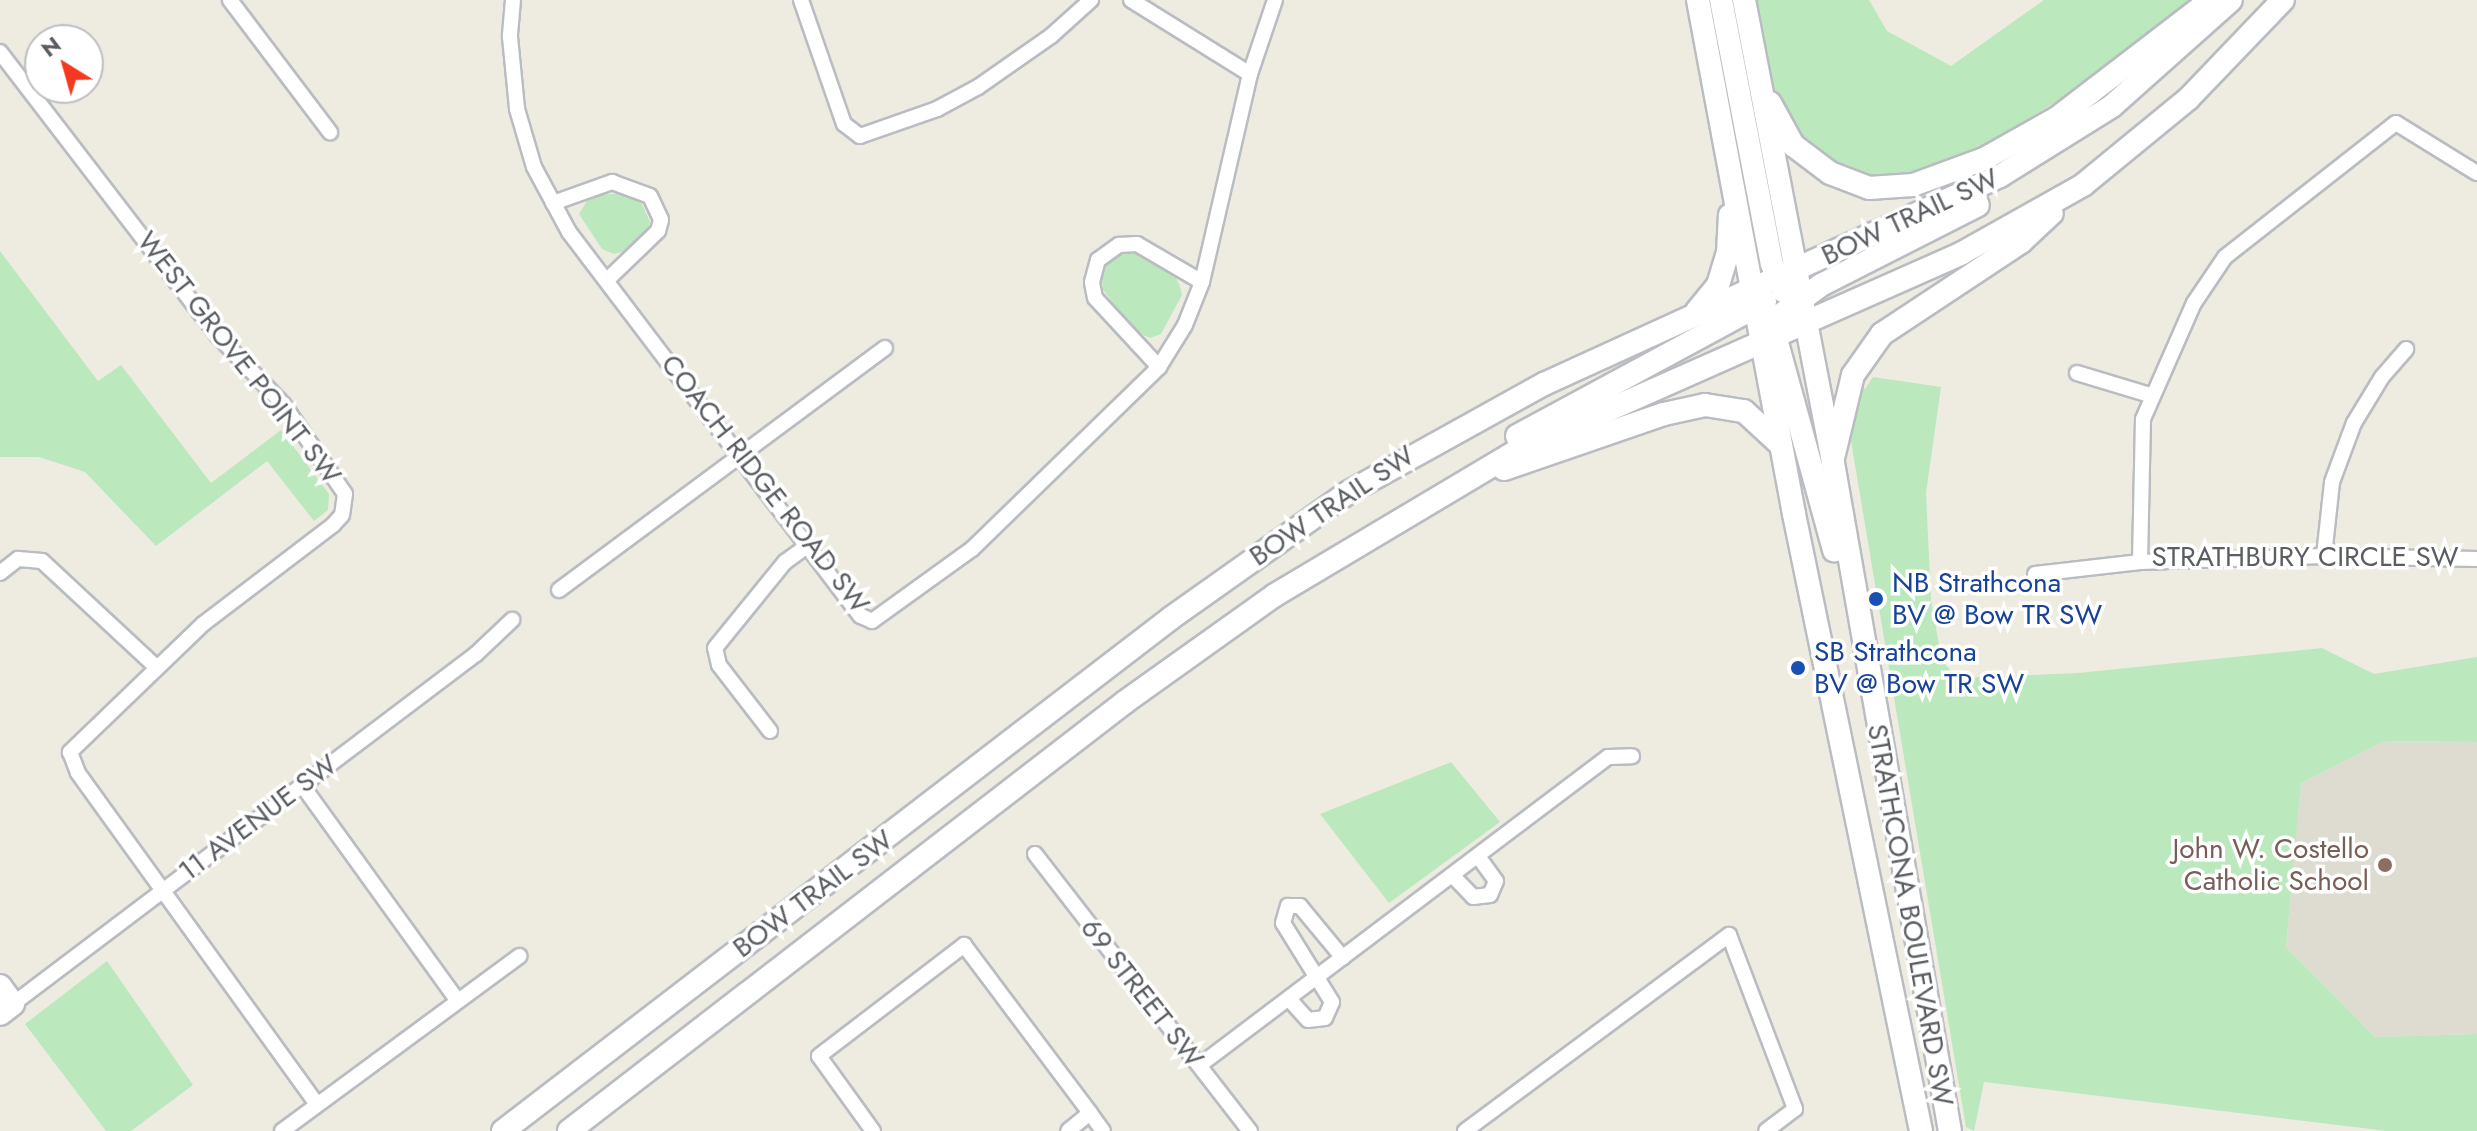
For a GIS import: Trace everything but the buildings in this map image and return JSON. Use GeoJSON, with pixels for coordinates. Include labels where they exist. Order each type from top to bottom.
{"type":"FeatureCollection","features":[{"type":"Feature","properties":{"kind":"main road"},"geometry":{"type":"LineString","coordinates":[[1698,0],[1732,189],[1777,306]]}},
{"type":"Feature","properties":{"kind":"main road"},"geometry":{"type":"LineString","coordinates":[[1721,0],[1777,306],[1863,655]]}},
{"type":"Feature","properties":{"kind":"main road"},"geometry":{"type":"LineString","coordinates":[[1744,0],[1757,72],[1777,306]]}},
{"type":"Feature","properties":{"kind":"main road"},"geometry":{"type":"LineString","coordinates":[[1757,72],[1776,117],[1793,145],[1811,162],[1869,188],[1913,185],[1984,159],[2057,118],[2211,0]]}},
{"type":"Feature","properties":{"kind":"main road","name":"BOW TRAIL SW"},"geometry":{"type":"LineString","coordinates":[[569,1131],[1194,650],[1457,484],[1601,410],[2112,106],[2231,0]]}},
{"type":"Feature","properties":{"kind":"main road","name":"BOW TRAIL SW"},"geometry":{"type":"LineString","coordinates":[[503,1131],[1283,536],[1433,440],[1690,319],[1777,306],[1962,253],[2083,185],[2210,79],[2283,0]]}},
{"type":"Feature","properties":{"kind":"main road"},"geometry":{"type":"LineString","coordinates":[[1457,484],[1514,438],[1992,198],[2052,159],[2112,106]]}},
{"type":"Feature","properties":{"kind":"main road"},"geometry":{"type":"LineString","coordinates":[[1833,463],[1853,375],[1882,334],[2021,242],[2083,185]]}},
{"type":"Feature","properties":{"kind":"main road"},"geometry":{"type":"LineString","coordinates":[[1690,319],[1718,285],[1728,252],[1732,189]]}},
{"type":"Feature","properties":{"kind":"main road","name":"STRATHCONA BOULEVARD SW"},"geometry":{"type":"LineString","coordinates":[[1777,306],[1781,446],[1921,1131]]}},
{"type":"Feature","properties":{"kind":"main road","name":"STRATHCONA BOULEVARD SW"},"geometry":{"type":"LineString","coordinates":[[1777,306],[1833,463],[1863,655],[1950,1131]]}},
{"type":"Feature","properties":{"kind":"main road"},"geometry":{"type":"LineString","coordinates":[[1457,484],[1664,414],[1705,405],[1744,411],[1781,446]]}},
{"type":"Feature","properties":{"kind":"street"},"geometry":{"type":"LineString","coordinates":[[230,0],[330,132]]}},
{"type":"Feature","properties":{"kind":"street","name":"COACH RIDGE ROAD SW"},"geometry":{"type":"LineString","coordinates":[[513,0],[510,37],[517,109],[527,147],[553,203],[607,280],[861,616],[878,621],[972,549],[1159,367],[1185,325],[1202,282],[1250,74],[1275,0]]}},
{"type":"Feature","properties":{"kind":"street"},"geometry":{"type":"LineString","coordinates":[[801,0],[844,124],[860,136],[937,109],[978,87],[1051,36],[1091,0]]}},
{"type":"Feature","properties":{"kind":"street"},"geometry":{"type":"LineString","coordinates":[[1131,0],[1250,74]]}},
{"type":"Feature","properties":{"kind":"street","name":"WEST GROVE POINT SW"},"geometry":{"type":"LineString","coordinates":[[0,52],[219,337],[283,404],[345,494],[342,515],[333,525],[210,618],[70,752],[78,773],[165,888]]}},
{"type":"Feature","properties":{"kind":"street","name":"STRATHBURY CIRCLE SW"},"geometry":{"type":"LineString","coordinates":[[2477,173],[2396,123],[2225,257],[2203,286],[2150,395],[2140,447],[2140,562],[2324,556],[2477,559]]}},
{"type":"Feature","properties":{"kind":"street"},"geometry":{"type":"LineString","coordinates":[[553,203],[612,182],[650,196],[661,220],[658,231],[607,280]]}},
{"type":"Feature","properties":{"kind":"street"},"geometry":{"type":"LineString","coordinates":[[1159,367],[1095,298],[1092,274],[1098,260],[1119,245],[1137,244],[1202,282]]}},
{"type":"Feature","properties":{"kind":"street"},"geometry":{"type":"LineString","coordinates":[[559,590],[885,348]]}},
{"type":"Feature","properties":{"kind":"street"},"geometry":{"type":"LineString","coordinates":[[2324,556],[2332,482],[2354,423],[2382,377],[2406,349]]}},
{"type":"Feature","properties":{"kind":"street"},"geometry":{"type":"LineString","coordinates":[[2077,373],[2150,395]]}},
{"type":"Feature","properties":{"kind":"street"},"geometry":{"type":"LineString","coordinates":[[770,731],[719,665],[715,648],[785,562],[807,546]]}},
{"type":"Feature","properties":{"kind":"street"},"geometry":{"type":"LineString","coordinates":[[0,573],[18,559],[42,561],[156,667]]}},
{"type":"Feature","properties":{"kind":"street"},"geometry":{"type":"LineString","coordinates":[[2035,574],[2140,562]]}},
{"type":"Feature","properties":{"kind":"street","name":"11 AVENUE SW"},"geometry":{"type":"LineString","coordinates":[[4,1001],[165,888],[512,620]]}},
{"type":"Feature","properties":{"kind":"street"},"geometry":{"type":"LineString","coordinates":[[1200,1065],[1608,757],[1632,756]]}},
{"type":"Feature","properties":{"kind":"street"},"geometry":{"type":"LineString","coordinates":[[302,785],[457,1000]]}},
{"type":"Feature","properties":{"kind":"street","name":"69 STREET SW"},"geometry":{"type":"LineString","coordinates":[[1035,854],[1250,1131]]}},
{"type":"Feature","properties":{"kind":"street"},"geometry":{"type":"LineString","coordinates":[[1453,876],[1473,897],[1490,895],[1496,881],[1478,856]]}},
{"type":"Feature","properties":{"kind":"street"},"geometry":{"type":"LineString","coordinates":[[165,888],[317,1104]]}},
{"type":"Feature","properties":{"kind":"street"},"geometry":{"type":"LineString","coordinates":[[1289,999],[1308,1020],[1325,1018],[1332,1002],[1283,923],[1288,906],[1300,906],[1343,958]]}},
{"type":"Feature","properties":{"kind":"street"},"geometry":{"type":"LineString","coordinates":[[1465,1131],[1729,935],[1795,1109],[1766,1131]]}},
{"type":"Feature","properties":{"kind":"street"},"geometry":{"type":"LineString","coordinates":[[873,1131],[819,1056],[964,945],[1103,1131]]}},
{"type":"Feature","properties":{"kind":"street"},"geometry":{"type":"LineString","coordinates":[[282,1131],[519,956]]}},
{"type":"Feature","properties":{"kind":"street"},"geometry":{"type":"LineString","coordinates":[[1068,1131],[1090,1113]]}},
{"type":"Feature","properties":{"kind":"shaded area","name":"John W. Costello Catholic School"},"geometry":{"type":"Polygon","coordinates":[[[2384,741],[2477,742],[2477,1034],[2375,1037],[2286,947],[2301,783],[2384,741]]]}},
{"type":"Feature","properties":{"kind":"green space"},"geometry":{"type":"Polygon","coordinates":[[[1756,0],[1869,0],[1887,31],[1951,66],[2044,0],[2190,0],[2090,81],[1963,158],[1914,177],[1854,178],[1809,155],[1775,95],[1756,0]]]}},
{"type":"Feature","properties":{"kind":"green space"},"geometry":{"type":"Polygon","coordinates":[[[621,193],[640,200],[650,222],[646,236],[633,249],[614,254],[602,249],[579,214],[590,196],[621,193]]]}},
{"type":"Feature","properties":{"kind":"green space"},"geometry":{"type":"Polygon","coordinates":[[[0,251],[98,381],[121,365],[211,483],[281,430],[329,494],[328,510],[314,521],[267,461],[156,546],[85,472],[39,457],[0,457],[0,251]]]}},
{"type":"Feature","properties":{"kind":"green space"},"geometry":{"type":"Polygon","coordinates":[[[1118,252],[1136,254],[1175,276],[1182,295],[1161,334],[1150,338],[1136,332],[1103,290],[1101,270],[1118,252]]]}},
{"type":"Feature","properties":{"kind":"green space"},"geometry":{"type":"Polygon","coordinates":[[[1873,377],[1941,387],[1926,493],[1931,600],[1942,661],[1957,678],[2078,673],[2322,648],[2374,674],[2477,657],[2477,742],[2384,741],[2301,783],[2286,947],[2375,1037],[2477,1034],[2477,1131],[2387,1131],[1984,1082],[1974,1131],[1966,1127],[1851,441],[1860,387],[1865,389],[1873,377]]]}},
{"type":"Feature","properties":{"kind":"green space"},"geometry":{"type":"Polygon","coordinates":[[[1451,762],[1500,822],[1389,903],[1320,814],[1451,762]]]}},
{"type":"Feature","properties":{"kind":"green space"},"geometry":{"type":"Polygon","coordinates":[[[107,961],[193,1085],[131,1131],[106,1131],[25,1024],[107,961]]]}},
{"type":"Feature","properties":{"kind":"place","name":"NB Strathcona BV @ Bow TR SW"},"geometry":{"type":"Point","coordinates":[1876,599]}},
{"type":"Feature","properties":{"kind":"place","name":"SB Strathcona BV @ Bow TR SW"},"geometry":{"type":"Point","coordinates":[1798,668]}},
{"type":"Feature","properties":{"kind":"place","name":"John W. Costello Catholic School"},"geometry":{"type":"Point","coordinates":[2385,865]}}]}
